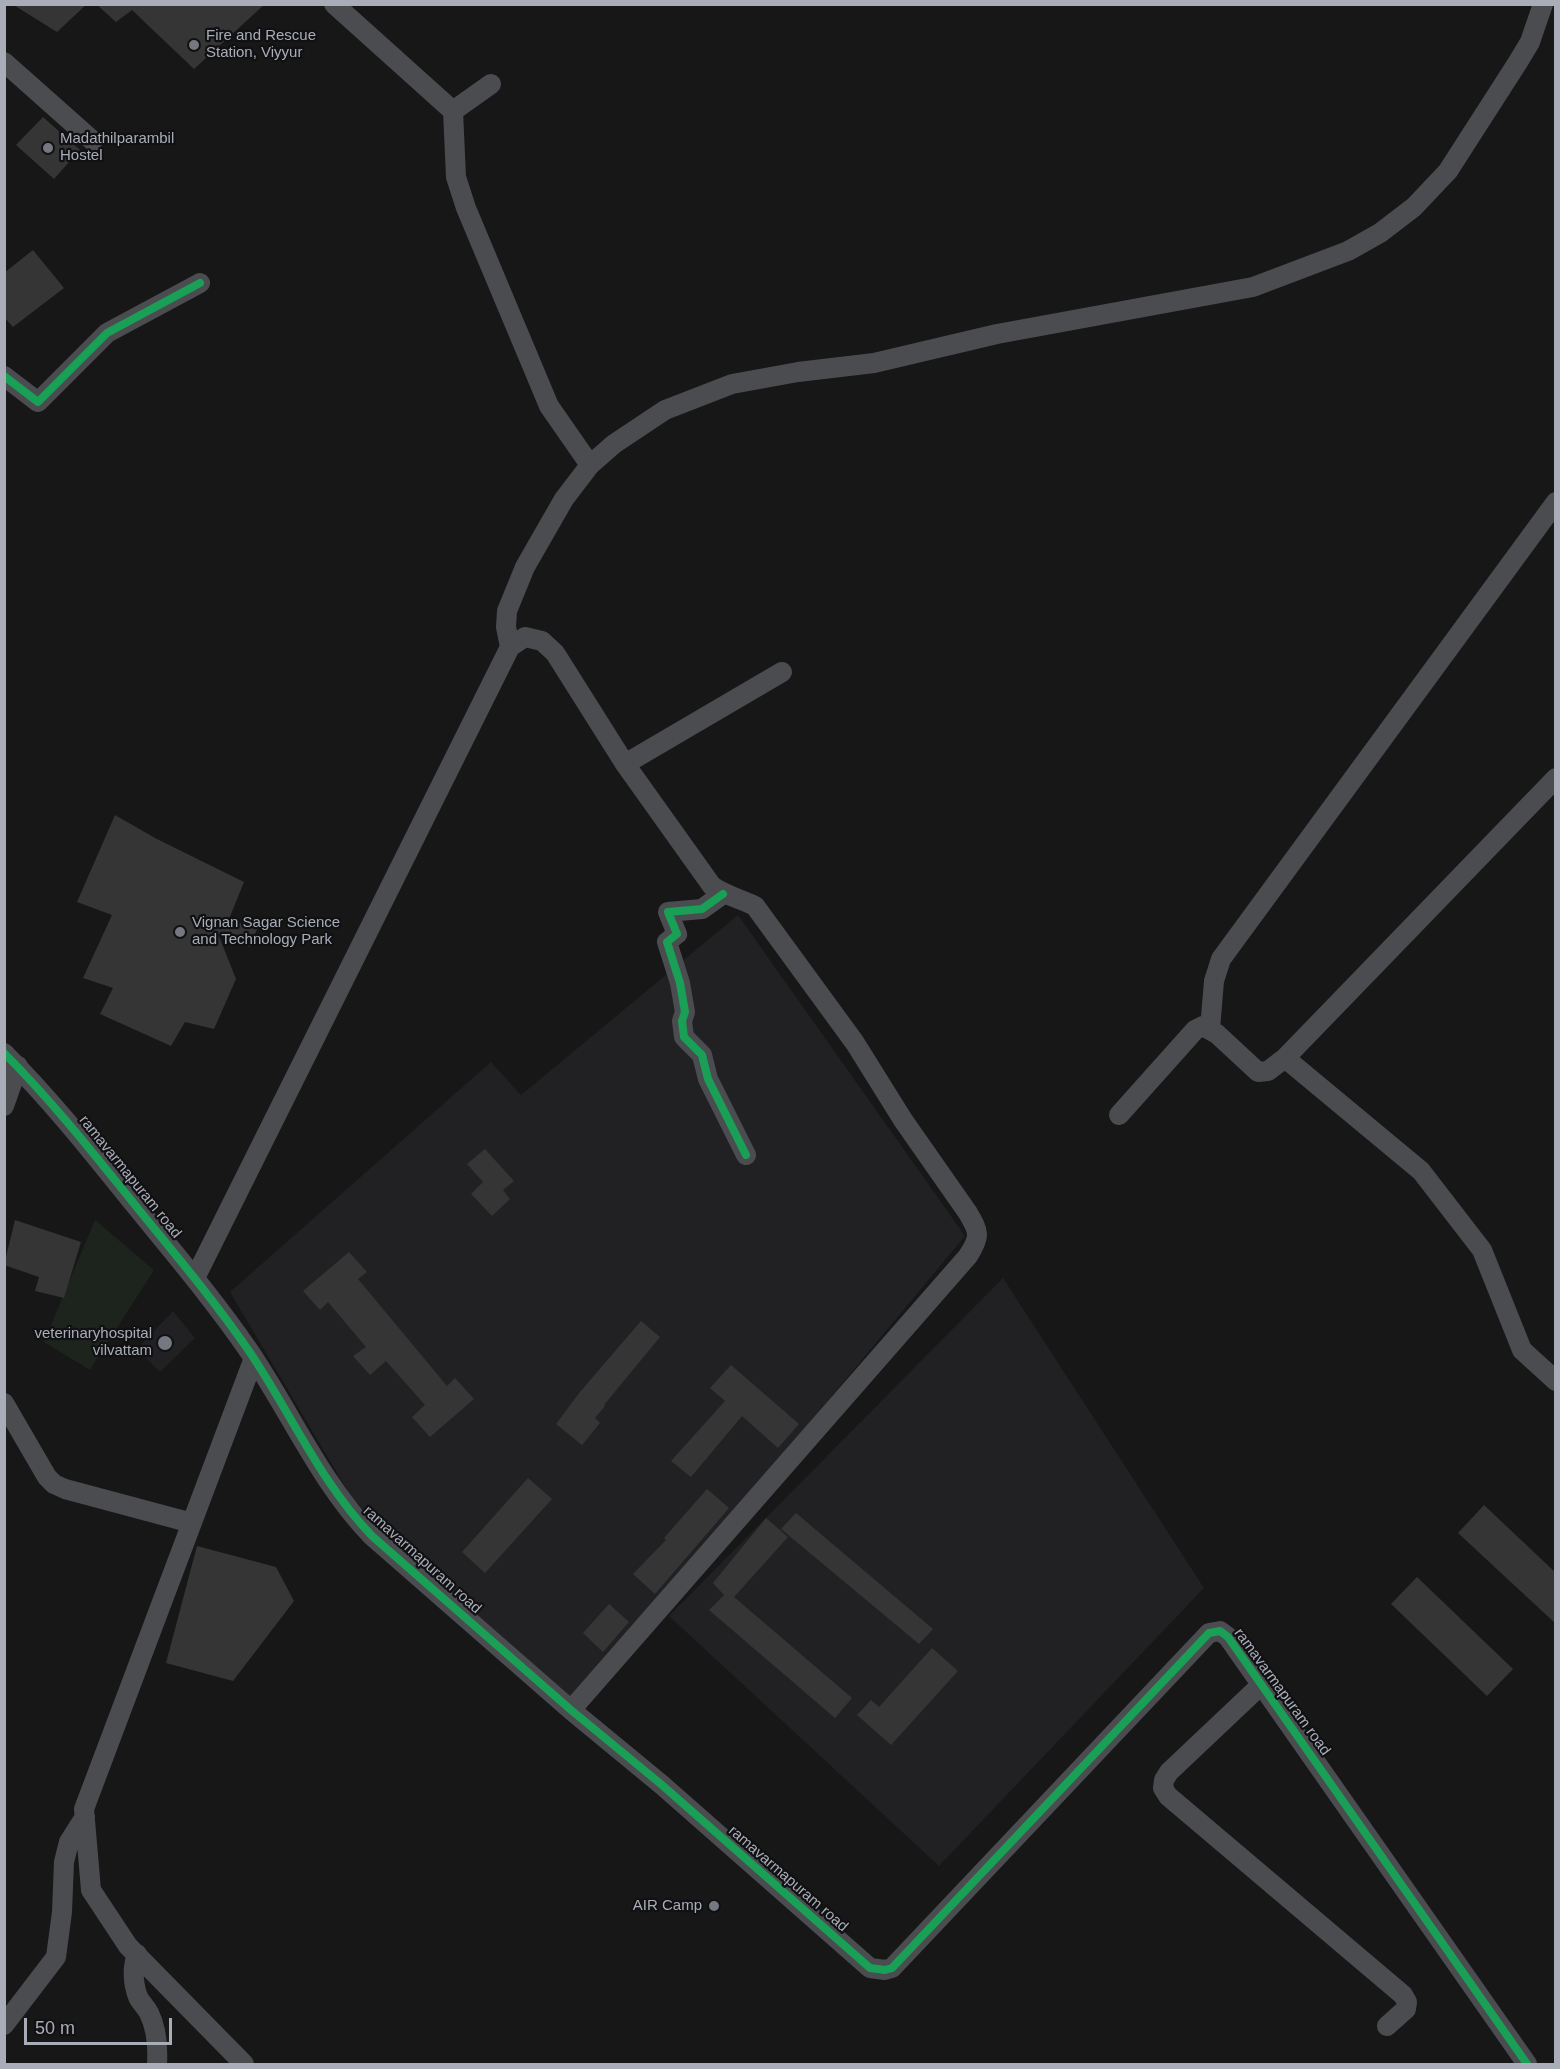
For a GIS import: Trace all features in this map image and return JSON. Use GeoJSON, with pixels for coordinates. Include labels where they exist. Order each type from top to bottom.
{"type":"FeatureCollection","features":[{"type":"Feature","properties":{"kind":"street"},"geometry":{"type":"LineString","coordinates":[[334,4],[453,111],[456,177],[466,208],[549,406],[590,465]]}},
{"type":"Feature","properties":{"kind":"street"},"geometry":{"type":"LineString","coordinates":[[510,647],[506,627],[507,610],[525,567],[564,499],[590,465],[614,444],[665,410],[732,384],[798,372],[874,363],[997,334],[1252,287],[1348,251],[1380,233],[1414,207],[1448,171],[1524,52],[1543,4]]}},
{"type":"Feature","properties":{"kind":"street"},"geometry":{"type":"LineString","coordinates":[[4,62],[93,141]]}},
{"type":"Feature","properties":{"kind":"street"},"geometry":{"type":"LineString","coordinates":[[453,111],[491,84]]}},
{"type":"Feature","properties":{"kind":"street"},"geometry":{"type":"LineString","coordinates":[[4,376],[38,402],[107,333],[200,283]]}},
{"type":"Feature","properties":{"kind":"street"},"geometry":{"type":"LineString","coordinates":[[1210,1029],[1214,981],[1221,959],[1556,502]]}},
{"type":"Feature","properties":{"kind":"street"},"geometry":{"type":"LineString","coordinates":[[195,1278],[510,647],[525,637],[542,641],[555,653],[625,764],[712,886],[723,894],[755,906],[855,1043],[903,1120],[968,1212],[978,1236],[968,1256],[571,1710]]}},
{"type":"Feature","properties":{"kind":"street"},"geometry":{"type":"LineString","coordinates":[[625,764],[782,672]]}},
{"type":"Feature","properties":{"kind":"street"},"geometry":{"type":"LineString","coordinates":[[1119,1115],[1194,1030],[1203,1026],[1210,1029],[1258,1072],[1268,1071],[1285,1058],[1556,778]]}},
{"type":"Feature","properties":{"kind":"street"},"geometry":{"type":"LineString","coordinates":[[723,894],[702,909],[668,912],[676,934],[667,942],[680,983],[685,1012],[682,1022],[684,1037],[702,1055],[708,1079],[746,1155]]}},
{"type":"Feature","properties":{"kind":"street"},"geometry":{"type":"LineString","coordinates":[[1285,1058],[1421,1171],[1482,1250],[1522,1350],[1556,1381]]}},
{"type":"Feature","properties":{"kind":"street"},"geometry":{"type":"LineString","coordinates":[[4,1106],[11,1060]]}},
{"type":"Feature","properties":{"kind":"street","name":"ramavarmapuram road"},"geometry":{"type":"LineString","coordinates":[[11,1060],[45,1094],[224,1314],[254,1358],[333,1490],[353,1516],[372,1536],[571,1710],[662,1785],[870,1968],[885,1970],[892,1968],[1209,1634],[1220,1631],[1228,1637],[1527,2064]]}},
{"type":"Feature","properties":{"kind":"street"},"geometry":{"type":"LineString","coordinates":[[244,2064],[129,1946],[90,1890],[84,1809],[254,1358]]}},
{"type":"Feature","properties":{"kind":"street"},"geometry":{"type":"LineString","coordinates":[[4,1403],[47,1477],[54,1484],[65,1489],[192,1523]]}},
{"type":"Feature","properties":{"kind":"street"},"geometry":{"type":"LineString","coordinates":[[1261,1685],[1169,1772],[1164,1780],[1163,1788],[1168,1796],[1403,1995],[1407,2002],[1406,2009],[1387,2026]]}},
{"type":"Feature","properties":{"kind":"street"},"geometry":{"type":"LineString","coordinates":[[4,2025],[56,1957],[62,1912],[64,1862],[69,1842],[85,1817]]}},
{"type":"Feature","properties":{"kind":"street"},"geometry":{"type":"LineString","coordinates":[[137,1954],[133,1964],[134,1977],[139,1998],[150,2013],[157,2038],[157,2064]]}},
{"type":"Feature","properties":{"kind":"shaded area"},"geometry":{"type":"Polygon","coordinates":[[[738,915],[965,1236],[574,1706],[353,1500],[230,1292],[491,1062],[521,1095],[738,915]]]}},
{"type":"Feature","properties":{"kind":"shaded area"},"geometry":{"type":"Polygon","coordinates":[[[95,1220],[154,1270],[90,1370],[44,1342],[95,1220]]]}},
{"type":"Feature","properties":{"kind":"shaded area"},"geometry":{"type":"Polygon","coordinates":[[[1003,1278],[1204,1588],[939,1866],[669,1616],[1003,1278]]]}},
{"type":"Feature","properties":{"kind":"shaded area","name":"veterinaryhospital vilvattam"},"geometry":{"type":"Polygon","coordinates":[[[173,1311],[195,1338],[160,1372],[137,1349],[173,1311]]]}},
{"type":"Feature","properties":{"kind":"building"},"geometry":{"type":"Polygon","coordinates":[[[12,4],[87,4],[57,32],[12,4]]]}},
{"type":"Feature","properties":{"kind":"building","name":"Fire and Rescue Station, Viyyur"},"geometry":{"type":"Polygon","coordinates":[[[96,4],[265,4],[194,69],[132,10],[116,22],[96,4]]]}},
{"type":"Feature","properties":{"kind":"building","name":"Madathilparambil Hostel"},"geometry":{"type":"Polygon","coordinates":[[[43,117],[80,150],[54,179],[16,145],[43,117]]]}},
{"type":"Feature","properties":{"kind":"building"},"geometry":{"type":"Polygon","coordinates":[[[33,250],[64,288],[13,327],[4,317],[4,273],[33,250]]]}},
{"type":"Feature","properties":{"kind":"building","name":"Vignan Sagar Science and Technology Park"},"geometry":{"type":"Polygon","coordinates":[[[115,815],[155,838],[244,882],[229,919],[257,929],[250,947],[218,934],[236,979],[214,1029],[185,1022],[171,1046],[100,1014],[113,988],[83,978],[112,915],[77,902],[115,815]]]}},
{"type":"Feature","properties":{"kind":"building"},"geometry":{"type":"Polygon","coordinates":[[[485,1149],[514,1181],[503,1190],[510,1199],[492,1216],[471,1194],[483,1182],[467,1164],[485,1149]]]}},
{"type":"Feature","properties":{"kind":"building"},"geometry":{"type":"Polygon","coordinates":[[[15,1220],[81,1242],[64,1298],[35,1291],[39,1277],[4,1265],[15,1220]]]}},
{"type":"Feature","properties":{"kind":"building"},"geometry":{"type":"Polygon","coordinates":[[[349,1252],[367,1272],[358,1279],[447,1386],[455,1378],[474,1399],[430,1437],[412,1417],[425,1405],[386,1361],[370,1375],[353,1356],[366,1347],[328,1302],[320,1310],[303,1291],[349,1252]]]}},
{"type":"Feature","properties":{"kind":"building"},"geometry":{"type":"Polygon","coordinates":[[[641,1321],[660,1337],[604,1405],[595,1418],[600,1423],[582,1445],[556,1424],[580,1392],[641,1321]]]}},
{"type":"Feature","properties":{"kind":"building"},"geometry":{"type":"Polygon","coordinates":[[[731,1365],[799,1424],[778,1448],[742,1416],[691,1477],[671,1461],[725,1401],[710,1388],[731,1365]]]}},
{"type":"Feature","properties":{"kind":"building"},"geometry":{"type":"Polygon","coordinates":[[[528,1478],[552,1499],[485,1573],[462,1552],[528,1478]]]}},
{"type":"Feature","properties":{"kind":"building"},"geometry":{"type":"Polygon","coordinates":[[[707,1489],[729,1508],[655,1594],[633,1574],[666,1540],[664,1538],[707,1489]]]}},
{"type":"Feature","properties":{"kind":"building"},"geometry":{"type":"Polygon","coordinates":[[[1484,1505],[1556,1573],[1556,1624],[1458,1533],[1484,1505]]]}},
{"type":"Feature","properties":{"kind":"building"},"geometry":{"type":"Polygon","coordinates":[[[796,1513],[933,1629],[919,1644],[781,1529],[796,1513]]]}},
{"type":"Feature","properties":{"kind":"building"},"geometry":{"type":"Polygon","coordinates":[[[766,1518],[788,1537],[734,1597],[852,1698],[835,1718],[709,1610],[724,1595],[713,1583],[766,1518]]]}},
{"type":"Feature","properties":{"kind":"building"},"geometry":{"type":"Polygon","coordinates":[[[197,1546],[276,1567],[294,1601],[233,1681],[166,1663],[197,1546]]]}},
{"type":"Feature","properties":{"kind":"building"},"geometry":{"type":"Polygon","coordinates":[[[1417,1577],[1513,1669],[1487,1696],[1391,1604],[1417,1577]]]}},
{"type":"Feature","properties":{"kind":"building"},"geometry":{"type":"Polygon","coordinates":[[[609,1604],[629,1622],[603,1652],[583,1633],[609,1604]]]}},
{"type":"Feature","properties":{"kind":"building"},"geometry":{"type":"Polygon","coordinates":[[[932,1648],[958,1671],[891,1745],[857,1715],[871,1700],[879,1707],[932,1648]]]}},
{"type":"Feature","properties":{"kind":"cycle path"},"geometry":{"type":"LineString","coordinates":[[4,376],[38,402],[107,333],[200,283]]}},
{"type":"Feature","properties":{"kind":"cycle path"},"geometry":{"type":"LineString","coordinates":[[723,894],[702,909],[668,912],[677,934],[667,942],[680,983],[685,1012],[682,1021],[684,1037],[702,1055],[708,1079],[746,1155]]}},
{"type":"Feature","properties":{"kind":"cycle path"},"geometry":{"type":"LineString","coordinates":[[4,1053],[72,1128],[222,1313],[249,1351],[321,1470],[372,1536],[571,1710],[662,1785],[870,1968],[885,1970],[892,1968],[1209,1633],[1220,1631],[1228,1637],[1527,2064]]}},
{"type":"Feature","properties":{"kind":"place","name":"Fire and Rescue Station, Viyyur"},"geometry":{"type":"Point","coordinates":[194,45]}},
{"type":"Feature","properties":{"kind":"place","name":"Madathilparambil Hostel"},"geometry":{"type":"Point","coordinates":[48,148]}},
{"type":"Feature","properties":{"kind":"place","name":"Vignan Sagar Science and Technology Park"},"geometry":{"type":"Point","coordinates":[180,932]}},
{"type":"Feature","properties":{"kind":"place","name":"veterinaryhospital vilvattam"},"geometry":{"type":"Point","coordinates":[165,1343]}},
{"type":"Feature","properties":{"kind":"place","name":"AIR Camp"},"geometry":{"type":"Point","coordinates":[714,1906]}}]}
